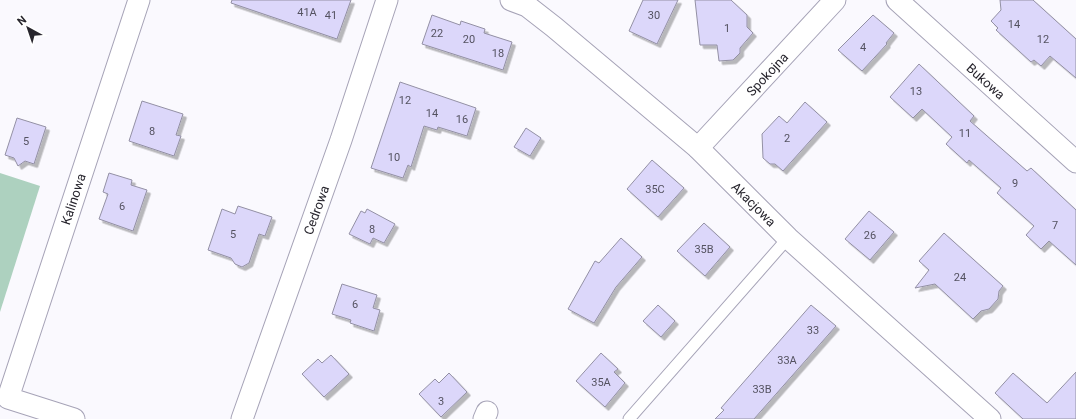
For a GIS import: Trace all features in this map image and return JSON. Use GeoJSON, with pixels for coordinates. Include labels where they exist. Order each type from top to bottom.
{"type":"FeatureCollection","features":[{"type":"Feature","properties":{"kind":"street","name":"Kalinowa"},"geometry":{"type":"LineString","coordinates":[[74,419],[8,398],[139,0]]}},
{"type":"Feature","properties":{"kind":"street","name":"Cedrowa"},"geometry":{"type":"LineString","coordinates":[[242,419],[354,103],[387,0]]}},
{"type":"Feature","properties":{"kind":"street","name":"Spokojna"},"geometry":{"type":"LineString","coordinates":[[698,148],[835,0]]}},
{"type":"Feature","properties":{"kind":"street","name":"Bukowa"},"geometry":{"type":"LineString","coordinates":[[897,0],[1076,162]]}},
{"type":"Feature","properties":{"kind":"street","name":"Akacjowa"},"geometry":{"type":"LineString","coordinates":[[523,2],[554,26],[698,148],[788,238],[990,419]]}},
{"type":"Feature","properties":{"kind":"lane"},"geometry":{"type":"LineString","coordinates":[[629,419],[788,238]]}},
{"type":"Feature","properties":{"kind":"green space"},"geometry":{"type":"Polygon","coordinates":[[[0,173],[40,186],[0,312],[0,173]]]}},
{"type":"Feature","properties":{"kind":"building"},"geometry":{"type":"Polygon","coordinates":[[[232,0],[351,0],[337,39],[231,3],[232,0]]]}},
{"type":"Feature","properties":{"kind":"building"},"geometry":{"type":"Polygon","coordinates":[[[643,0],[678,0],[657,44],[629,31],[643,0]]]}},
{"type":"Feature","properties":{"kind":"building"},"geometry":{"type":"Polygon","coordinates":[[[695,0],[731,0],[747,15],[747,27],[753,33],[740,48],[740,53],[733,60],[719,61],[717,45],[700,45],[695,0]]]}},
{"type":"Feature","properties":{"kind":"building"},"geometry":{"type":"Polygon","coordinates":[[[1000,0],[1033,0],[1076,39],[1076,78],[1050,56],[1041,66],[1034,60],[1031,62],[996,30],[998,28],[991,21],[1001,10],[1000,0]]]}},
{"type":"Feature","properties":{"kind":"building"},"geometry":{"type":"Polygon","coordinates":[[[432,15],[460,25],[461,21],[485,29],[484,33],[512,42],[503,70],[422,44],[432,15]]]}},
{"type":"Feature","properties":{"kind":"building"},"geometry":{"type":"Polygon","coordinates":[[[873,15],[894,33],[886,43],[887,44],[862,71],[838,50],[873,15]]]}},
{"type":"Feature","properties":{"kind":"building"},"geometry":{"type":"Polygon","coordinates":[[[919,64],[974,116],[970,121],[1027,171],[1031,168],[1076,210],[1076,265],[1049,241],[1041,249],[1026,235],[1034,226],[997,193],[1001,188],[969,160],[967,163],[946,144],[952,137],[922,109],[913,118],[890,97],[919,64]]]}},
{"type":"Feature","properties":{"kind":"building"},"geometry":{"type":"Polygon","coordinates":[[[400,82],[476,108],[467,136],[438,127],[437,130],[424,126],[411,167],[408,165],[403,178],[371,168],[400,82]]]}},
{"type":"Feature","properties":{"kind":"building"},"geometry":{"type":"Polygon","coordinates":[[[142,101],[183,114],[176,135],[181,136],[174,156],[129,141],[142,101]]]}},
{"type":"Feature","properties":{"kind":"building"},"geometry":{"type":"Polygon","coordinates":[[[805,102],[827,122],[783,171],[775,164],[770,164],[763,158],[762,134],[779,116],[787,123],[805,102]]]}},
{"type":"Feature","properties":{"kind":"building"},"geometry":{"type":"Polygon","coordinates":[[[17,118],[46,127],[34,164],[25,161],[18,166],[14,158],[5,155],[17,118]]]}},
{"type":"Feature","properties":{"kind":"building"},"geometry":{"type":"Polygon","coordinates":[[[526,128],[541,138],[530,156],[514,147],[526,128]]]}},
{"type":"Feature","properties":{"kind":"building"},"geometry":{"type":"Polygon","coordinates":[[[652,160],[684,188],[658,217],[627,189],[652,160]]]}},
{"type":"Feature","properties":{"kind":"building"},"geometry":{"type":"Polygon","coordinates":[[[109,173],[132,180],[131,185],[147,190],[133,231],[99,219],[108,194],[103,192],[109,173]]]}},
{"type":"Feature","properties":{"kind":"building"},"geometry":{"type":"Polygon","coordinates":[[[238,206],[272,217],[265,236],[259,234],[249,263],[242,267],[235,264],[231,258],[208,250],[222,209],[235,214],[238,206]]]}},
{"type":"Feature","properties":{"kind":"building"},"geometry":{"type":"Polygon","coordinates":[[[367,209],[395,224],[384,243],[373,238],[370,244],[349,234],[361,211],[365,213],[367,209]]]}},
{"type":"Feature","properties":{"kind":"building"},"geometry":{"type":"Polygon","coordinates":[[[869,211],[894,232],[870,260],[845,239],[869,211]]]}},
{"type":"Feature","properties":{"kind":"building"},"geometry":{"type":"Polygon","coordinates":[[[704,223],[730,247],[705,276],[677,251],[704,223]]]}},
{"type":"Feature","properties":{"kind":"building"},"geometry":{"type":"Polygon","coordinates":[[[944,233],[1003,286],[999,291],[998,299],[989,309],[981,311],[973,319],[935,284],[915,288],[929,270],[919,261],[944,233]]]}},
{"type":"Feature","properties":{"kind":"building"},"geometry":{"type":"Polygon","coordinates":[[[621,238],[642,257],[616,287],[594,323],[568,309],[595,261],[599,263],[621,238]]]}},
{"type":"Feature","properties":{"kind":"building"},"geometry":{"type":"Polygon","coordinates":[[[342,284],[377,295],[373,308],[380,310],[374,331],[350,323],[351,320],[332,314],[342,284]]]}},
{"type":"Feature","properties":{"kind":"building"},"geometry":{"type":"Polygon","coordinates":[[[658,305],[675,321],[661,337],[643,321],[658,305]]]}},
{"type":"Feature","properties":{"kind":"building"},"geometry":{"type":"Polygon","coordinates":[[[811,305],[836,326],[754,419],[715,419],[724,410],[721,408],[811,305]]]}},
{"type":"Feature","properties":{"kind":"building"},"geometry":{"type":"Polygon","coordinates":[[[601,353],[618,369],[614,372],[625,383],[605,407],[576,381],[601,353]]]}},
{"type":"Feature","properties":{"kind":"building"},"geometry":{"type":"Polygon","coordinates":[[[331,355],[349,374],[324,397],[302,374],[318,359],[322,363],[331,355]]]}},
{"type":"Feature","properties":{"kind":"building"},"geometry":{"type":"Polygon","coordinates":[[[1076,372],[1076,419],[1023,419],[995,393],[1013,373],[1047,403],[1076,372]]]}},
{"type":"Feature","properties":{"kind":"building"},"geometry":{"type":"Polygon","coordinates":[[[449,373],[467,392],[441,417],[419,394],[435,379],[439,383],[449,373]]]}}]}
